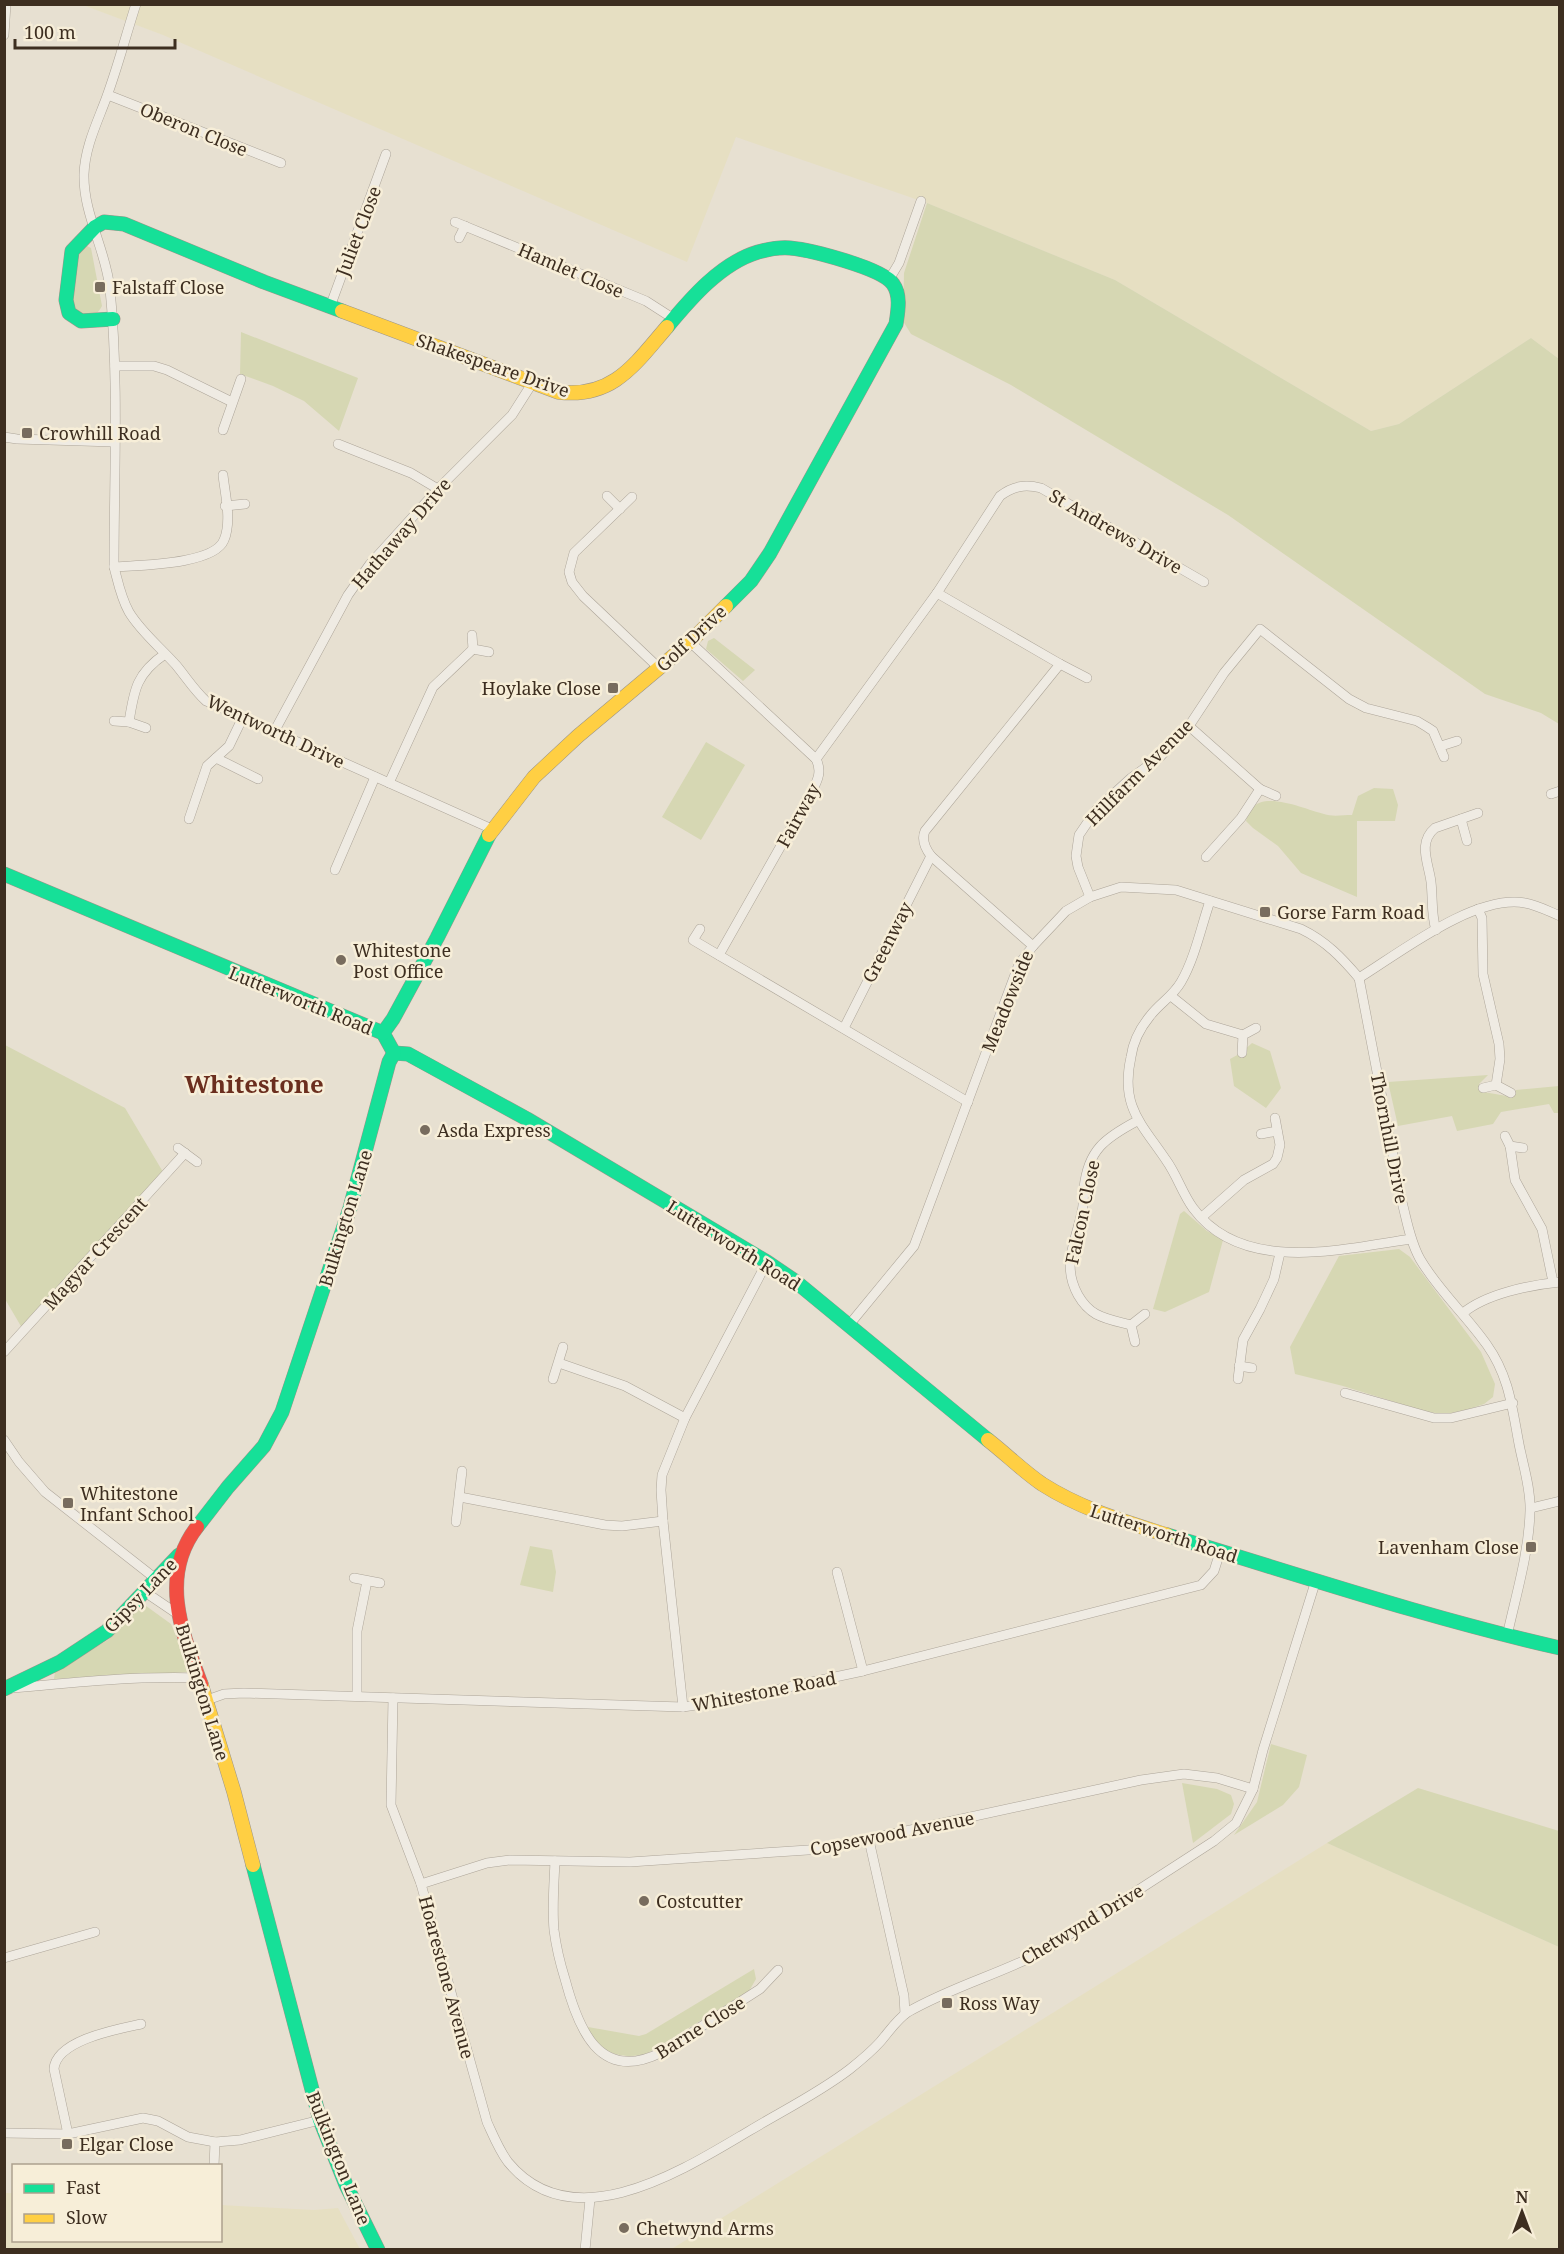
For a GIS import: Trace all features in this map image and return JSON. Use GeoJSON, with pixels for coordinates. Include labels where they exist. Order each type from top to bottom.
{"type":"FeatureCollection","features":[{"type":"Feature","properties":{"kind":"main road","name":"Shakespeare Drive"},"geometry":{"type":"LineString","coordinates":[[95,227],[104,222],[124,224],[330,307],[558,392],[578,394],[599,391],[621,379],[674,319],[719,273],[745,257],[773,248],[810,251],[879,272],[890,278]]}},
{"type":"Feature","properties":{"kind":"main road"},"geometry":{"type":"LineString","coordinates":[[95,227],[72,250],[66,300],[69,313],[81,321],[113,319]]}},
{"type":"Feature","properties":{"kind":"main road","name":"Golf Drive"},"geometry":{"type":"LineString","coordinates":[[382,1033],[393,1019],[432,947],[492,829],[534,777],[578,736],[690,642],[751,581],[770,553],[896,324],[898,290],[890,278]]}},
{"type":"Feature","properties":{"kind":"main road","name":"Lutterworth Road"},"geometry":{"type":"LineString","coordinates":[[4,874],[382,1033],[394,1053],[408,1054],[527,1119],[767,1262],[795,1281],[1041,1483],[1075,1503],[1099,1514],[1220,1552],[1508,1636],[1560,1648]]}},
{"type":"Feature","properties":{"kind":"main road","name":"Bulkington Lane"},"geometry":{"type":"LineString","coordinates":[[378,2250],[355,2205],[320,2120],[234,1792],[207,1700],[183,1635],[177,1585],[180,1554],[202,1521],[264,1446],[282,1412],[350,1209],[389,1062],[394,1053]]}},
{"type":"Feature","properties":{"kind":"main road","name":"Gipsy Lane"},"geometry":{"type":"LineString","coordinates":[[4,1689],[34,1676],[107,1631],[180,1554]]}},
{"type":"Feature","properties":{"kind":"street"},"geometry":{"type":"LineString","coordinates":[[4,35],[6,4]]}},
{"type":"Feature","properties":{"kind":"street","name":"Wentworth Drive"},"geometry":{"type":"LineString","coordinates":[[136,4],[108,95],[90,137],[84,174],[86,200],[110,283],[115,366],[114,567],[122,596],[129,612],[150,639],[206,701],[492,829]]}},
{"type":"Feature","properties":{"kind":"street","name":"Oberon Close"},"geometry":{"type":"LineString","coordinates":[[108,95],[281,163]]}},
{"type":"Feature","properties":{"kind":"street","name":"Juliet Close"},"geometry":{"type":"LineString","coordinates":[[330,307],[386,154]]}},
{"type":"Feature","properties":{"kind":"street"},"geometry":{"type":"LineString","coordinates":[[890,278],[921,201]]}},
{"type":"Feature","properties":{"kind":"street","name":"Hamlet Close"},"geometry":{"type":"LineString","coordinates":[[455,222],[646,301],[674,319]]}},
{"type":"Feature","properties":{"kind":"street"},"geometry":{"type":"LineString","coordinates":[[459,238],[465,226]]}},
{"type":"Feature","properties":{"kind":"street"},"geometry":{"type":"LineString","coordinates":[[115,366],[154,366],[167,369],[232,402]]}},
{"type":"Feature","properties":{"kind":"street"},"geometry":{"type":"LineString","coordinates":[[223,430],[241,379]]}},
{"type":"Feature","properties":{"kind":"street","name":"Hathaway Drive"},"geometry":{"type":"LineString","coordinates":[[274,732],[348,595],[370,564],[438,489],[512,415],[533,382]]}},
{"type":"Feature","properties":{"kind":"street"},"geometry":{"type":"LineString","coordinates":[[4,437],[114,442]]}},
{"type":"Feature","properties":{"kind":"street"},"geometry":{"type":"LineString","coordinates":[[338,444],[411,473],[438,489]]}},
{"type":"Feature","properties":{"kind":"street"},"geometry":{"type":"LineString","coordinates":[[114,567],[184,561],[212,552],[224,542],[227,528],[223,475]]}},
{"type":"Feature","properties":{"kind":"street","name":"St Andrews Drive"},"geometry":{"type":"LineString","coordinates":[[937,593],[1000,496],[1018,486],[1041,488],[1204,582]]}},
{"type":"Feature","properties":{"kind":"street"},"geometry":{"type":"LineString","coordinates":[[607,496],[620,509]]}},
{"type":"Feature","properties":{"kind":"street"},"geometry":{"type":"LineString","coordinates":[[632,497],[574,553],[569,572],[572,582],[583,596],[659,668]]}},
{"type":"Feature","properties":{"kind":"street"},"geometry":{"type":"LineString","coordinates":[[225,506],[245,504]]}},
{"type":"Feature","properties":{"kind":"street"},"geometry":{"type":"LineString","coordinates":[[816,759],[937,593],[1087,678]]}},
{"type":"Feature","properties":{"kind":"street","name":"Hillfarm Avenue"},"geometry":{"type":"LineString","coordinates":[[1090,897],[1076,856],[1079,835],[1096,810],[1131,778],[1159,758],[1189,726],[1224,673],[1260,629],[1349,699],[1366,708],[1417,721],[1433,731],[1441,746]]}},
{"type":"Feature","properties":{"kind":"street"},"geometry":{"type":"LineString","coordinates":[[472,635],[473,649]]}},
{"type":"Feature","properties":{"kind":"street","name":"Fairway"},"geometry":{"type":"LineString","coordinates":[[690,642],[816,759],[818,764],[819,779],[719,955]]}},
{"type":"Feature","properties":{"kind":"street"},"geometry":{"type":"LineString","coordinates":[[473,649],[489,652]]}},
{"type":"Feature","properties":{"kind":"street"},"geometry":{"type":"LineString","coordinates":[[389,783],[433,687],[473,649]]}},
{"type":"Feature","properties":{"kind":"street"},"geometry":{"type":"LineString","coordinates":[[129,722],[134,690],[139,679],[151,663],[165,654]]}},
{"type":"Feature","properties":{"kind":"street"},"geometry":{"type":"LineString","coordinates":[[930,856],[924,844],[925,831],[1060,664]]}},
{"type":"Feature","properties":{"kind":"street"},"geometry":{"type":"LineString","coordinates":[[189,819],[207,766],[229,746],[243,717]]}},
{"type":"Feature","properties":{"kind":"street"},"geometry":{"type":"LineString","coordinates":[[114,721],[129,722],[146,728]]}},
{"type":"Feature","properties":{"kind":"street"},"geometry":{"type":"LineString","coordinates":[[1189,726],[1260,789],[1276,796]]}},
{"type":"Feature","properties":{"kind":"street"},"geometry":{"type":"LineString","coordinates":[[1444,757],[1441,746],[1457,741]]}},
{"type":"Feature","properties":{"kind":"street"},"geometry":{"type":"LineString","coordinates":[[216,758],[258,779]]}},
{"type":"Feature","properties":{"kind":"street"},"geometry":{"type":"LineString","coordinates":[[335,870],[375,777]]}},
{"type":"Feature","properties":{"kind":"street"},"geometry":{"type":"LineString","coordinates":[[1206,857],[1219,850],[1260,789]]}},
{"type":"Feature","properties":{"kind":"street"},"geometry":{"type":"LineString","coordinates":[[1436,930],[1425,848],[1430,833],[1435,828],[1478,813]]}},
{"type":"Feature","properties":{"kind":"street"},"geometry":{"type":"LineString","coordinates":[[1461,819],[1467,841]]}},
{"type":"Feature","properties":{"kind":"street","name":"Meadowside"},"geometry":{"type":"LineString","coordinates":[[849,1325],[914,1246],[1019,964],[1033,946],[930,856]]}},
{"type":"Feature","properties":{"kind":"street","name":"Greenway"},"geometry":{"type":"LineString","coordinates":[[844,1028],[930,856]]}},
{"type":"Feature","properties":{"kind":"street"},"geometry":{"type":"LineString","coordinates":[[1033,946],[1066,911],[1090,897],[1121,887],[1176,890],[1301,929],[1334,950],[1359,978],[1436,930],[1478,909],[1507,902],[1524,903],[1541,907],[1560,916]]}},
{"type":"Feature","properties":{"kind":"street"},"geometry":{"type":"LineString","coordinates":[[1210,901],[1186,973],[1171,996],[1150,1015],[1133,1048],[1129,1082],[1131,1105],[1137,1121],[1168,1162],[1193,1208],[1215,1228],[1232,1239],[1280,1253],[1307,1253],[1411,1239]]}},
{"type":"Feature","properties":{"kind":"street"},"geometry":{"type":"LineString","coordinates":[[1478,909],[1482,918],[1483,974],[1499,1044],[1500,1059],[1496,1084]]}},
{"type":"Feature","properties":{"kind":"street"},"geometry":{"type":"LineString","coordinates":[[700,929],[693,940],[968,1102]]}},
{"type":"Feature","properties":{"kind":"street","name":"Thornhill Drive"},"geometry":{"type":"LineString","coordinates":[[1359,978],[1411,1239],[1419,1258],[1435,1282],[1463,1313],[1495,1357],[1513,1403],[1530,1508],[1528,1534],[1508,1636]]}},
{"type":"Feature","properties":{"kind":"street"},"geometry":{"type":"LineString","coordinates":[[1171,996],[1206,1024],[1243,1035],[1256,1028]]}},
{"type":"Feature","properties":{"kind":"street"},"geometry":{"type":"LineString","coordinates":[[1242,1053],[1243,1035]]}},
{"type":"Feature","properties":{"kind":"street"},"geometry":{"type":"LineString","coordinates":[[1483,1088],[1496,1084],[1511,1093]]}},
{"type":"Feature","properties":{"kind":"street"},"geometry":{"type":"LineString","coordinates":[[1202,1217],[1244,1180],[1273,1164],[1280,1145],[1275,1118]]}},
{"type":"Feature","properties":{"kind":"street","name":"Falcon Close"},"geometry":{"type":"LineString","coordinates":[[1131,1325],[1098,1316],[1091,1311],[1080,1299],[1074,1287],[1069,1275],[1069,1262],[1083,1209],[1089,1163],[1101,1144],[1137,1121]]}},
{"type":"Feature","properties":{"kind":"street"},"geometry":{"type":"LineString","coordinates":[[1261,1134],[1277,1131]]}},
{"type":"Feature","properties":{"kind":"street"},"geometry":{"type":"LineString","coordinates":[[1463,1313],[1472,1305],[1492,1295],[1556,1282],[1542,1229],[1515,1180],[1510,1146],[1505,1136]]}},
{"type":"Feature","properties":{"kind":"street"},"geometry":{"type":"LineString","coordinates":[[1510,1146],[1523,1148]]}},
{"type":"Feature","properties":{"kind":"street","name":"Magyar Crescent"},"geometry":{"type":"LineString","coordinates":[[4,1352],[182,1150],[197,1162]]}},
{"type":"Feature","properties":{"kind":"street"},"geometry":{"type":"LineString","coordinates":[[1238,1379],[1243,1340],[1274,1279],[1280,1253]]}},
{"type":"Feature","properties":{"kind":"street"},"geometry":{"type":"LineString","coordinates":[[683,1707],[663,1521],[662,1475],[685,1418],[767,1262]]}},
{"type":"Feature","properties":{"kind":"street"},"geometry":{"type":"LineString","coordinates":[[1135,1342],[1131,1325],[1145,1314]]}},
{"type":"Feature","properties":{"kind":"street"},"geometry":{"type":"LineString","coordinates":[[553,1379],[563,1347]]}},
{"type":"Feature","properties":{"kind":"street"},"geometry":{"type":"LineString","coordinates":[[559,1363],[625,1386],[685,1418]]}},
{"type":"Feature","properties":{"kind":"street"},"geometry":{"type":"LineString","coordinates":[[1239,1366],[1252,1368]]}},
{"type":"Feature","properties":{"kind":"street"},"geometry":{"type":"LineString","coordinates":[[1345,1393],[1434,1418],[1451,1418],[1513,1403]]}},
{"type":"Feature","properties":{"kind":"street"},"geometry":{"type":"LineString","coordinates":[[4,1440],[19,1462],[45,1492],[156,1579]]}},
{"type":"Feature","properties":{"kind":"street"},"geometry":{"type":"LineString","coordinates":[[456,1522],[462,1471]]}},
{"type":"Feature","properties":{"kind":"street"},"geometry":{"type":"LineString","coordinates":[[460,1497],[604,1525],[622,1526],[663,1521]]}},
{"type":"Feature","properties":{"kind":"street"},"geometry":{"type":"LineString","coordinates":[[1530,1508],[1560,1501]]}},
{"type":"Feature","properties":{"kind":"street","name":"Whitestone Road"},"geometry":{"type":"LineString","coordinates":[[207,1700],[224,1694],[244,1693],[683,1707],[728,1700],[863,1671],[1201,1585],[1214,1571],[1220,1552]]}},
{"type":"Feature","properties":{"kind":"street"},"geometry":{"type":"LineString","coordinates":[[837,1572],[863,1671]]}},
{"type":"Feature","properties":{"kind":"street"},"geometry":{"type":"LineString","coordinates":[[354,1578],[381,1583]]}},
{"type":"Feature","properties":{"kind":"street","name":"Chetwynd Drive"},"geometry":{"type":"LineString","coordinates":[[591,2199],[611,2197],[646,2184],[713,2152],[849,2070],[877,2045],[905,2014],[1044,1951],[1204,1848],[1236,1823],[1253,1789],[1316,1580]]}},
{"type":"Feature","properties":{"kind":"street"},"geometry":{"type":"LineString","coordinates":[[357,1696],[357,1631],[367,1581]]}},
{"type":"Feature","properties":{"kind":"street"},"geometry":{"type":"LineString","coordinates":[[145,1592],[179,1615]]}},
{"type":"Feature","properties":{"kind":"street","name":"Gipsy Lane"},"geometry":{"type":"LineString","coordinates":[[4,1689],[150,1676],[199,1678]]}},
{"type":"Feature","properties":{"kind":"street","name":"Hoarestone Avenue"},"geometry":{"type":"LineString","coordinates":[[393,1698],[391,1805],[421,1884],[487,2122],[500,2150],[517,2171],[556,2194],[591,2199]]}},
{"type":"Feature","properties":{"kind":"street","name":"Copsewood Avenue"},"geometry":{"type":"LineString","coordinates":[[421,1884],[487,1863],[510,1860],[630,1862],[823,1849],[1141,1780],[1184,1774],[1210,1777],[1253,1789]]}},
{"type":"Feature","properties":{"kind":"street"},"geometry":{"type":"LineString","coordinates":[[869,1840],[904,1996],[905,2014]]}},
{"type":"Feature","properties":{"kind":"street","name":"Barne Close"},"geometry":{"type":"LineString","coordinates":[[555,1861],[554,1930],[569,1994],[585,2036],[600,2052],[612,2059],[635,2062],[647,2060],[760,1989],[778,1970]]}},
{"type":"Feature","properties":{"kind":"street"},"geometry":{"type":"LineString","coordinates":[[4,1958],[95,1932]]}},
{"type":"Feature","properties":{"kind":"street"},"geometry":{"type":"LineString","coordinates":[[68,2134],[54,2069],[57,2060],[93,2034],[141,2024]]}},
{"type":"Feature","properties":{"kind":"street"},"geometry":{"type":"LineString","coordinates":[[4,2133],[68,2134],[143,2118],[158,2121],[188,2137],[215,2142],[240,2140],[320,2120]]}},
{"type":"Feature","properties":{"kind":"street"},"geometry":{"type":"LineString","coordinates":[[214,2164],[215,2142]]}},
{"type":"Feature","properties":{"kind":"street"},"geometry":{"type":"LineString","coordinates":[[585,2250],[591,2199]]}},
{"type":"Feature","properties":{"kind":"shaded area"},"geometry":{"type":"Polygon","coordinates":[[[83,5],[1559,5],[1559,359],[1531,338],[1399,424],[1371,431],[1115,280],[927,203],[736,137],[687,262],[163,35],[83,5]]]}},
{"type":"Feature","properties":{"kind":"shaded area"},"geometry":{"type":"Polygon","coordinates":[[[1327,1843],[1559,1947],[1559,2249],[670,2250],[1327,1843]]]}},
{"type":"Feature","properties":{"kind":"shaded area"},"geometry":{"type":"Polygon","coordinates":[[[4,2193],[12,2193],[12,2242],[222,2242],[222,2205],[314,2210],[338,2208],[360,2249],[5,2249],[4,2193]]]}},
{"type":"Feature","properties":{"kind":"green space"},"geometry":{"type":"Polygon","coordinates":[[[927,203],[1115,280],[1371,431],[1399,424],[1531,338],[1559,359],[1559,724],[1541,713],[1485,694],[1228,515],[1011,385],[911,334],[903,321],[904,273],[927,203]]]}},
{"type":"Feature","properties":{"kind":"green space"},"geometry":{"type":"Polygon","coordinates":[[[85,245],[91,248],[102,306],[96,314],[87,316],[79,314],[72,301],[77,253],[85,245]]]}},
{"type":"Feature","properties":{"kind":"green space"},"geometry":{"type":"Polygon","coordinates":[[[241,332],[358,378],[339,431],[304,401],[240,374],[241,332]]]}},
{"type":"Feature","properties":{"kind":"green space"},"geometry":{"type":"Polygon","coordinates":[[[714,638],[755,670],[743,681],[706,649],[708,641],[714,638]]]}},
{"type":"Feature","properties":{"kind":"green space"},"geometry":{"type":"Polygon","coordinates":[[[706,742],[745,765],[701,840],[662,817],[706,742]]]}},
{"type":"Feature","properties":{"kind":"green space"},"geometry":{"type":"Polygon","coordinates":[[[1374,788],[1393,789],[1398,805],[1395,821],[1357,821],[1357,897],[1301,873],[1278,846],[1246,821],[1252,808],[1267,801],[1287,803],[1327,815],[1352,815],[1358,796],[1374,788]]]}},
{"type":"Feature","properties":{"kind":"green space"},"geometry":{"type":"Polygon","coordinates":[[[1252,1043],[1270,1051],[1281,1088],[1266,1108],[1234,1086],[1230,1059],[1252,1043]]]}},
{"type":"Feature","properties":{"kind":"green space"},"geometry":{"type":"Polygon","coordinates":[[[5,1045],[125,1108],[163,1172],[22,1328],[5,1299],[5,1045]]]}},
{"type":"Feature","properties":{"kind":"green space"},"geometry":{"type":"Polygon","coordinates":[[[1488,1075],[1479,1084],[1481,1091],[1510,1097],[1516,1090],[1559,1086],[1559,1113],[1554,1113],[1549,1104],[1501,1112],[1493,1124],[1457,1131],[1452,1116],[1398,1126],[1388,1082],[1488,1075]]]}},
{"type":"Feature","properties":{"kind":"green space"},"geometry":{"type":"Polygon","coordinates":[[[1184,1211],[1207,1231],[1223,1240],[1209,1292],[1165,1312],[1153,1309],[1180,1214],[1184,1211]]]}},
{"type":"Feature","properties":{"kind":"green space"},"geometry":{"type":"Polygon","coordinates":[[[1399,1249],[1410,1257],[1481,1352],[1495,1384],[1493,1397],[1484,1404],[1446,1414],[1427,1412],[1295,1374],[1290,1347],[1339,1256],[1399,1249]]]}},
{"type":"Feature","properties":{"kind":"green space"},"geometry":{"type":"Polygon","coordinates":[[[530,1546],[552,1550],[556,1572],[553,1592],[520,1585],[530,1546]]]}},
{"type":"Feature","properties":{"kind":"green space"},"geometry":{"type":"Polygon","coordinates":[[[142,1603],[171,1624],[191,1672],[54,1679],[55,1671],[108,1640],[142,1603]]]}},
{"type":"Feature","properties":{"kind":"green space"},"geometry":{"type":"Polygon","coordinates":[[[1271,1744],[1307,1755],[1299,1787],[1283,1805],[1234,1835],[1257,1802],[1271,1744]]]}},
{"type":"Feature","properties":{"kind":"green space"},"geometry":{"type":"Polygon","coordinates":[[[1182,1783],[1217,1789],[1231,1795],[1234,1804],[1231,1814],[1193,1843],[1182,1783]]]}},
{"type":"Feature","properties":{"kind":"green space"},"geometry":{"type":"Polygon","coordinates":[[[1418,1788],[1559,1831],[1559,1947],[1327,1843],[1418,1788]]]}},
{"type":"Feature","properties":{"kind":"green space"},"geometry":{"type":"Polygon","coordinates":[[[754,1969],[756,1979],[749,1991],[648,2053],[630,2056],[612,2053],[603,2049],[591,2036],[588,2027],[639,2036],[646,2034],[754,1969]]]}},
{"type":"Feature","properties":{"kind":"traffic: fast"},"geometry":{"type":"LineString","coordinates":[[113,319],[81,321],[69,313],[66,300],[72,251],[95,227],[104,222],[124,224],[264,282],[342,311]]}},
{"type":"Feature","properties":{"kind":"traffic: fast"},"geometry":{"type":"LineString","coordinates":[[667,327],[697,293],[719,273],[744,257],[774,248],[800,249],[861,266],[886,278],[896,288],[898,303],[896,324],[770,553],[751,581],[726,606]]}},
{"type":"Feature","properties":{"kind":"traffic: fast"},"geometry":{"type":"LineString","coordinates":[[383,1033],[437,938],[489,835]]}},
{"type":"Feature","properties":{"kind":"traffic: fast"},"geometry":{"type":"LineString","coordinates":[[4,874],[383,1033],[394,1053]]}},
{"type":"Feature","properties":{"kind":"traffic: fast"},"geometry":{"type":"LineString","coordinates":[[394,1053],[408,1054],[527,1119],[767,1262],[795,1281],[988,1440]]}},
{"type":"Feature","properties":{"kind":"traffic: fast"},"geometry":{"type":"LineString","coordinates":[[197,1527],[264,1446],[282,1412],[350,1208],[389,1062],[394,1053]]}},
{"type":"Feature","properties":{"kind":"traffic: fast"},"geometry":{"type":"LineString","coordinates":[[1167,1535],[1411,1609],[1560,1648]]}},
{"type":"Feature","properties":{"kind":"traffic: fast"},"geometry":{"type":"LineString","coordinates":[[4,1689],[60,1662],[107,1631],[179,1555]]}},
{"type":"Feature","properties":{"kind":"traffic: fast"},"geometry":{"type":"LineString","coordinates":[[253,1865],[320,2120],[346,2185],[378,2250]]}},
{"type":"Feature","properties":{"kind":"traffic: slow"},"geometry":{"type":"LineString","coordinates":[[342,311],[558,392],[577,393],[594,390],[621,376],[633,366],[667,327]]}},
{"type":"Feature","properties":{"kind":"traffic: slow"},"geometry":{"type":"LineString","coordinates":[[489,835],[534,777],[578,736],[690,642],[726,606]]}},
{"type":"Feature","properties":{"kind":"traffic: slow"},"geometry":{"type":"LineString","coordinates":[[988,1440],[1035,1479],[1072,1501],[1167,1535]]}},
{"type":"Feature","properties":{"kind":"traffic: slow"},"geometry":{"type":"LineString","coordinates":[[201,1684],[234,1792],[253,1865]]}},
{"type":"Feature","properties":{"kind":"traffic: jam"},"geometry":{"type":"LineString","coordinates":[[197,1527],[185,1546],[179,1565],[177,1585],[181,1625],[201,1684]]}},
{"type":"Feature","properties":{"kind":"place","name":"Falstaff Close"},"geometry":{"type":"Point","coordinates":[100,287]}},
{"type":"Feature","properties":{"kind":"place","name":"Crowhill Road"},"geometry":{"type":"Point","coordinates":[27,433]}},
{"type":"Feature","properties":{"kind":"place","name":"Hoylake Close"},"geometry":{"type":"Point","coordinates":[613,688]}},
{"type":"Feature","properties":{"kind":"place","name":"Gorse Farm Road"},"geometry":{"type":"Point","coordinates":[1265,912]}},
{"type":"Feature","properties":{"kind":"place","name":"Whitestone Post Office"},"geometry":{"type":"Point","coordinates":[341,960]}},
{"type":"Feature","properties":{"kind":"place","name":"Asda Express"},"geometry":{"type":"Point","coordinates":[425,1130]}},
{"type":"Feature","properties":{"kind":"place","name":"Whitestone Infant School"},"geometry":{"type":"Point","coordinates":[68,1503]}},
{"type":"Feature","properties":{"kind":"place","name":"Lavenham Close"},"geometry":{"type":"Point","coordinates":[1531,1547]}},
{"type":"Feature","properties":{"kind":"place","name":"Costcutter"},"geometry":{"type":"Point","coordinates":[644,1901]}},
{"type":"Feature","properties":{"kind":"place","name":"Ross Way"},"geometry":{"type":"Point","coordinates":[947,2003]}},
{"type":"Feature","properties":{"kind":"place","name":"Elgar Close"},"geometry":{"type":"Point","coordinates":[67,2144]}},
{"type":"Feature","properties":{"kind":"place","name":"Chetwynd Arms"},"geometry":{"type":"Point","coordinates":[624,2228]}},
{"type":"Feature","properties":{"kind":"district","name":"Whitestone"},"geometry":{"type":"Point","coordinates":[254,1083]}}]}
